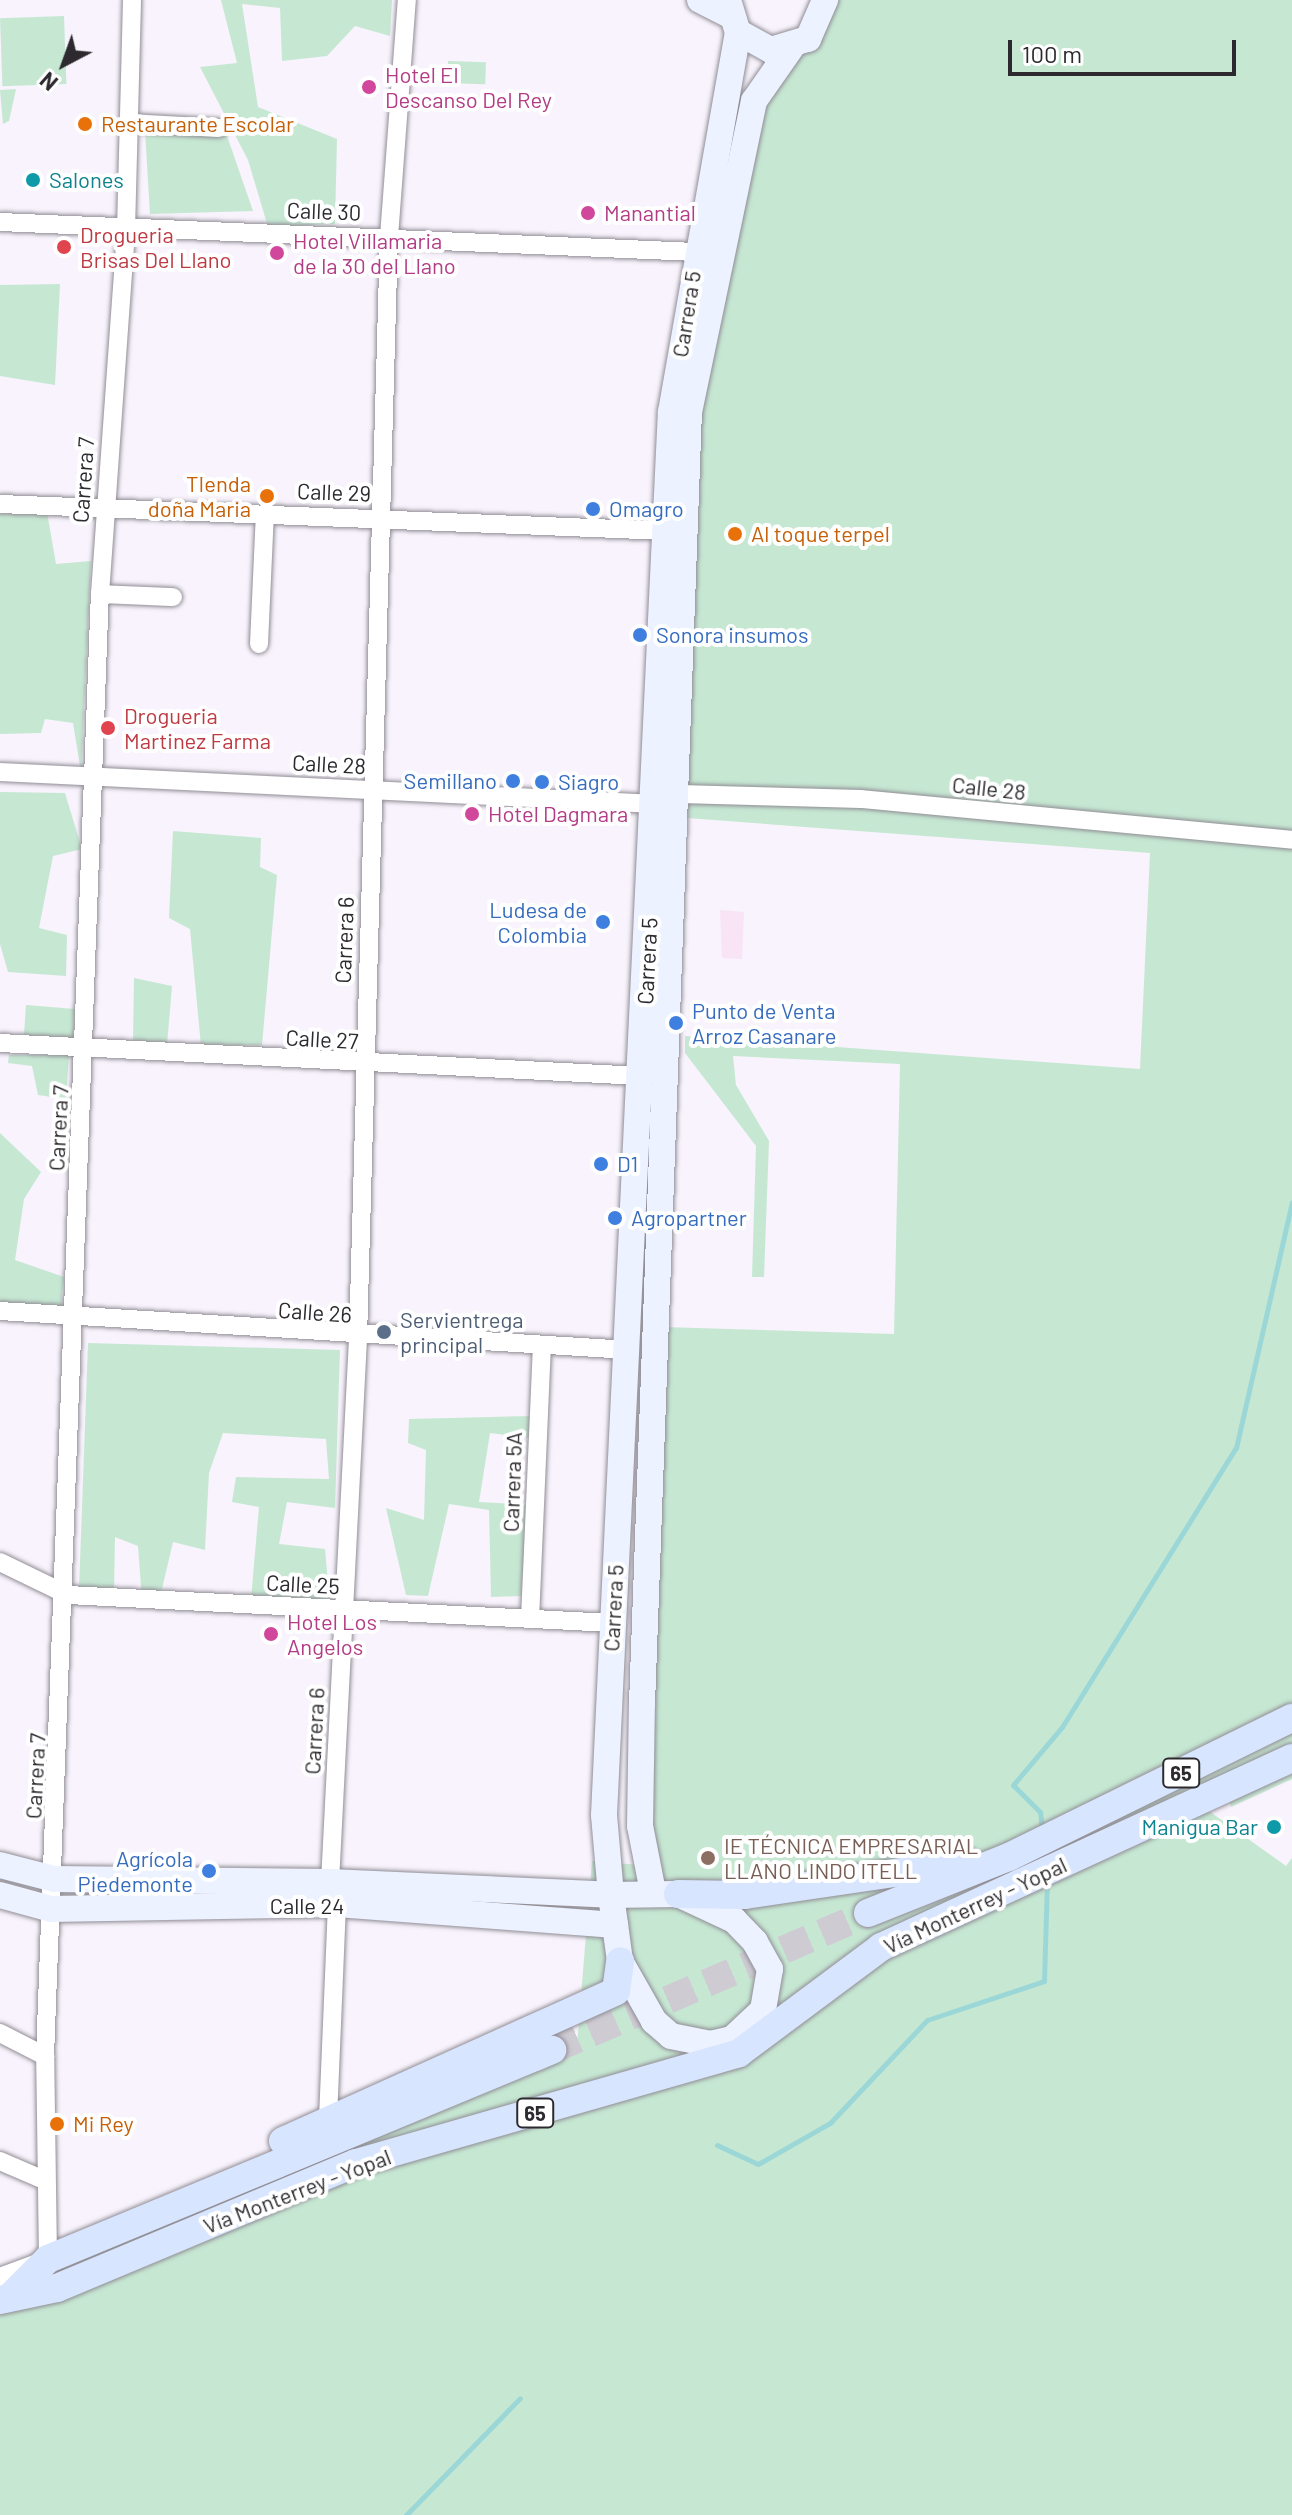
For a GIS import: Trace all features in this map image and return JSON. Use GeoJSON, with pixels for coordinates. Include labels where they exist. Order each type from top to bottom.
{"type":"FeatureCollection","features":[{"type":"Feature","properties":{"kind":"main road"},"geometry":{"type":"LineString","coordinates":[[700,0],[732,15],[762,47],[791,48]]}},
{"type":"Feature","properties":{"kind":"main road","name":"Carrera 5"},"geometry":{"type":"LineString","coordinates":[[665,1893],[640,1826],[668,799],[689,412],[754,101],[791,48],[808,39],[826,2]]}},
{"type":"Feature","properties":{"kind":"main road","name":"Carrera 5"},"geometry":{"type":"LineString","coordinates":[[611,1895],[604,1815],[612,1623],[641,1076],[668,799],[666,531],[671,412],[732,15]]}},
{"type":"Feature","properties":{"kind":"main road","name":"Vía Monterrey - Yopal"},"geometry":{"type":"LineString","coordinates":[[868,1913],[1016,1854],[1292,1718]]}},
{"type":"Feature","properties":{"kind":"main road","name":"Vía Monterrey - Yopal"},"geometry":{"type":"LineString","coordinates":[[4,2291],[57,2288],[356,2163],[739,2053],[881,1947],[1292,1758]]}},
{"type":"Feature","properties":{"kind":"main road"},"geometry":{"type":"LineString","coordinates":[[223,2184],[264,2150],[616,1991],[620,1961],[611,1895],[745,1895],[1016,1854]]}},
{"type":"Feature","properties":{"kind":"main road","name":"Calle 24"},"geometry":{"type":"LineString","coordinates":[[0,1865],[54,1879],[334,1893],[611,1895]]}},
{"type":"Feature","properties":{"kind":"main road","name":"Calle 24"},"geometry":{"type":"LineString","coordinates":[[0,1895],[51,1909],[334,1893],[615,1925]]}},
{"type":"Feature","properties":{"kind":"main road"},"geometry":{"type":"LineString","coordinates":[[665,1893],[734,1920],[770,1969],[770,1990],[750,2026]]}},
{"type":"Feature","properties":{"kind":"main road"},"geometry":{"type":"LineString","coordinates":[[356,2163],[711,2044],[750,2026],[881,1947]]}},
{"type":"Feature","properties":{"kind":"main road"},"geometry":{"type":"LineString","coordinates":[[620,1961],[654,2021],[671,2036],[711,2044]]}},
{"type":"Feature","properties":{"kind":"main road","name":"Vía Monterrey - Yopal"},"geometry":{"type":"LineString","coordinates":[[4,2291],[48,2259],[552,2050]]}},
{"type":"Feature","properties":{"kind":"street","name":"Carrera 7"},"geometry":{"type":"LineString","coordinates":[[48,2259],[44,2180],[45,2056],[68,1595],[72,1319],[86,1049],[100,594],[126,230],[132,0]]}},
{"type":"Feature","properties":{"kind":"street","name":"Carrera 6"},"geometry":{"type":"LineString","coordinates":[[328,2119],[344,1610],[358,1338],[389,237],[407,0]]}},
{"type":"Feature","properties":{"kind":"street"},"geometry":{"type":"LineString","coordinates":[[128,123],[219,128]]}},
{"type":"Feature","properties":{"kind":"street","name":"Calle 30"},"geometry":{"type":"LineString","coordinates":[[0,222],[126,230],[389,237],[696,252]]}},
{"type":"Feature","properties":{"kind":"street","name":"Calle 29"},"geometry":{"type":"LineString","coordinates":[[0,504],[666,531]]}},
{"type":"Feature","properties":{"kind":"street"},"geometry":{"type":"LineString","coordinates":[[259,644],[265,513]]}},
{"type":"Feature","properties":{"kind":"street"},"geometry":{"type":"LineString","coordinates":[[100,594],[173,597]]}},
{"type":"Feature","properties":{"kind":"street","name":"Calle 28"},"geometry":{"type":"LineString","coordinates":[[0,772],[372,790],[668,799],[861,799],[1292,840]]}},
{"type":"Feature","properties":{"kind":"street","name":"Calle 27"},"geometry":{"type":"LineString","coordinates":[[0,1043],[364,1065],[641,1076]]}},
{"type":"Feature","properties":{"kind":"street","name":"Calle 26"},"geometry":{"type":"LineString","coordinates":[[0,1311],[72,1319],[358,1338],[628,1350]]}},
{"type":"Feature","properties":{"kind":"street","name":"Carrera 5A"},"geometry":{"type":"LineString","coordinates":[[530,1619],[542,1346]]}},
{"type":"Feature","properties":{"kind":"street","name":"Calle 25"},"geometry":{"type":"LineString","coordinates":[[0,1562],[68,1595],[612,1623]]}},
{"type":"Feature","properties":{"kind":"street"},"geometry":{"type":"LineString","coordinates":[[0,2033],[45,2056]]}},
{"type":"Feature","properties":{"kind":"street"},"geometry":{"type":"LineString","coordinates":[[0,2161],[44,2180]]}},
{"type":"Feature","properties":{"kind":"shaded area"},"geometry":{"type":"Polygon","coordinates":[[[720,910],[744,912],[742,959],[722,958],[720,910]]]}},
{"type":"Feature","properties":{"kind":"green space"},"geometry":{"type":"Polygon","coordinates":[[[221,0],[392,0],[390,36],[355,26],[327,56],[282,61],[280,8],[242,4],[258,107],[337,139],[335,224],[268,227],[248,160],[200,67],[237,63],[221,0]]]}},
{"type":"Feature","properties":{"kind":"green space"},"geometry":{"type":"Polygon","coordinates":[[[832,0],[1292,0],[1292,1763],[1202,1806],[1286,1866],[1292,1858],[1292,2515],[0,2515],[0,2295],[577,2045],[592,1861],[652,1866],[646,1825],[663,1327],[894,1334],[900,1064],[733,1056],[736,1085],[769,1141],[764,1277],[752,1277],[756,1146],[685,1053],[685,1036],[1140,1069],[1150,853],[687,818],[692,466],[759,103],[832,0]]]}},
{"type":"Feature","properties":{"kind":"green space"},"geometry":{"type":"Polygon","coordinates":[[[64,16],[66,84],[2,86],[0,18],[64,16]]]}},
{"type":"Feature","properties":{"kind":"green space"},"geometry":{"type":"Polygon","coordinates":[[[448,61],[486,62],[485,84],[447,83],[448,61]]]}},
{"type":"Feature","properties":{"kind":"green space"},"geometry":{"type":"Polygon","coordinates":[[[16,89],[9,121],[3,124],[0,90],[16,89]]]}},
{"type":"Feature","properties":{"kind":"green space"},"geometry":{"type":"Polygon","coordinates":[[[145,131],[226,133],[253,211],[150,214],[145,131]]]}},
{"type":"Feature","properties":{"kind":"green space"},"geometry":{"type":"Polygon","coordinates":[[[60,284],[55,385],[0,376],[0,285],[60,284]]]}},
{"type":"Feature","properties":{"kind":"green space"},"geometry":{"type":"Polygon","coordinates":[[[47,512],[56,564],[91,561],[81,772],[73,723],[45,719],[41,733],[0,734],[0,514],[47,512]]]}},
{"type":"Feature","properties":{"kind":"green space"},"geometry":{"type":"Polygon","coordinates":[[[0,792],[65,793],[82,849],[53,856],[39,928],[67,935],[66,976],[8,972],[0,944],[0,792]]]}},
{"type":"Feature","properties":{"kind":"green space"},"geometry":{"type":"Polygon","coordinates":[[[173,831],[261,838],[260,867],[277,875],[262,1045],[201,1046],[190,929],[169,918],[173,831]]]}},
{"type":"Feature","properties":{"kind":"green space"},"geometry":{"type":"Polygon","coordinates":[[[134,978],[172,986],[167,1045],[133,1043],[134,978]]]}},
{"type":"Feature","properties":{"kind":"green space"},"geometry":{"type":"Polygon","coordinates":[[[26,1005],[75,1009],[73,1044],[24,1035],[26,1005]]]}},
{"type":"Feature","properties":{"kind":"green space"},"geometry":{"type":"Polygon","coordinates":[[[9,1055],[69,1055],[66,1099],[38,1095],[32,1066],[8,1063],[9,1055]]]}},
{"type":"Feature","properties":{"kind":"green space"},"geometry":{"type":"Polygon","coordinates":[[[0,1133],[41,1172],[24,1199],[15,1260],[64,1277],[61,1306],[0,1303],[0,1133]]]}},
{"type":"Feature","properties":{"kind":"green space"},"geometry":{"type":"Polygon","coordinates":[[[88,1343],[340,1350],[335,1508],[287,1502],[279,1544],[325,1549],[330,1606],[251,1599],[259,1507],[232,1502],[236,1477],[329,1479],[326,1439],[223,1433],[209,1473],[205,1550],[173,1542],[162,1589],[142,1600],[138,1546],[115,1537],[114,1589],[79,1589],[88,1343]]]}},
{"type":"Feature","properties":{"kind":"green space"},"geometry":{"type":"Polygon","coordinates":[[[531,1416],[530,1438],[490,1433],[479,1502],[529,1505],[521,1596],[491,1597],[489,1510],[449,1504],[428,1596],[406,1595],[386,1508],[424,1520],[426,1450],[408,1443],[409,1419],[531,1416]]]}},
{"type":"Feature","properties":{"kind":"green space"},"geometry":{"type":"Polygon","coordinates":[[[1292,1774],[1292,1779],[1231,1807],[1229,1801],[1292,1774]]]}},
{"type":"Feature","properties":{"kind":"waterway"},"geometry":{"type":"LineString","coordinates":[[1042,1830],[1040,1812],[1013,1785],[1062,1727],[1236,1448],[1292,1202]]}},
{"type":"Feature","properties":{"kind":"waterway"},"geometry":{"type":"LineString","coordinates":[[717,2145],[758,2164],[830,2123],[927,2020],[1044,1981],[1047,1879]]}},
{"type":"Feature","properties":{"kind":"waterway"},"geometry":{"type":"LineString","coordinates":[[406,2515],[520,2398]]}},
{"type":"Feature","properties":{"kind":"tunnel"},"geometry":{"type":"LineString","coordinates":[[552,2050],[868,1913]]}},
{"type":"Feature","properties":{"kind":"place","name":"Hotel El Descanso Del Rey"},"geometry":{"type":"Point","coordinates":[369,87]}},
{"type":"Feature","properties":{"kind":"place","name":"Restaurante Escolar"},"geometry":{"type":"Point","coordinates":[85,124]}},
{"type":"Feature","properties":{"kind":"place","name":"Salones"},"geometry":{"type":"Point","coordinates":[33,180]}},
{"type":"Feature","properties":{"kind":"place","name":"Manantial"},"geometry":{"type":"Point","coordinates":[588,213]}},
{"type":"Feature","properties":{"kind":"place","name":"Drogueria Brisas Del Llano"},"geometry":{"type":"Point","coordinates":[64,247]}},
{"type":"Feature","properties":{"kind":"place","name":"Hotel Villamaria de la 30 del Llano"},"geometry":{"type":"Point","coordinates":[277,253]}},
{"type":"Feature","properties":{"kind":"place","name":"TIenda doña Maria"},"geometry":{"type":"Point","coordinates":[267,496]}},
{"type":"Feature","properties":{"kind":"place","name":"Omagro"},"geometry":{"type":"Point","coordinates":[593,509]}},
{"type":"Feature","properties":{"kind":"place","name":"Al toque terpel"},"geometry":{"type":"Point","coordinates":[735,534]}},
{"type":"Feature","properties":{"kind":"place","name":"Sonora insumos"},"geometry":{"type":"Point","coordinates":[640,635]}},
{"type":"Feature","properties":{"kind":"place","name":"Drogueria Martinez Farma"},"geometry":{"type":"Point","coordinates":[108,728]}},
{"type":"Feature","properties":{"kind":"place","name":"Semillano"},"geometry":{"type":"Point","coordinates":[513,781]}},
{"type":"Feature","properties":{"kind":"place","name":"Siagro"},"geometry":{"type":"Point","coordinates":[542,782]}},
{"type":"Feature","properties":{"kind":"place","name":"Hotel Dagmara"},"geometry":{"type":"Point","coordinates":[472,814]}},
{"type":"Feature","properties":{"kind":"place","name":"Ludesa de Colombia"},"geometry":{"type":"Point","coordinates":[603,922]}},
{"type":"Feature","properties":{"kind":"place","name":"Punto de Venta Arroz Casanare"},"geometry":{"type":"Point","coordinates":[676,1023]}},
{"type":"Feature","properties":{"kind":"place","name":"D1"},"geometry":{"type":"Point","coordinates":[601,1164]}},
{"type":"Feature","properties":{"kind":"place","name":"Agropartner"},"geometry":{"type":"Point","coordinates":[615,1218]}},
{"type":"Feature","properties":{"kind":"place","name":"Servientrega principal"},"geometry":{"type":"Point","coordinates":[384,1332]}},
{"type":"Feature","properties":{"kind":"place","name":"Hotel Los Angelos"},"geometry":{"type":"Point","coordinates":[271,1634]}},
{"type":"Feature","properties":{"kind":"place","name":"Manigua Bar"},"geometry":{"type":"Point","coordinates":[1274,1827]}},
{"type":"Feature","properties":{"kind":"place","name":"IE TÉCNICA EMPRESARIAL LLANO LINDO ITELL"},"geometry":{"type":"Point","coordinates":[708,1858]}},
{"type":"Feature","properties":{"kind":"place","name":"Agrícola Piedemonte"},"geometry":{"type":"Point","coordinates":[209,1871]}},
{"type":"Feature","properties":{"kind":"place","name":"Mi Rey"},"geometry":{"type":"Point","coordinates":[57,2124]}}]}
